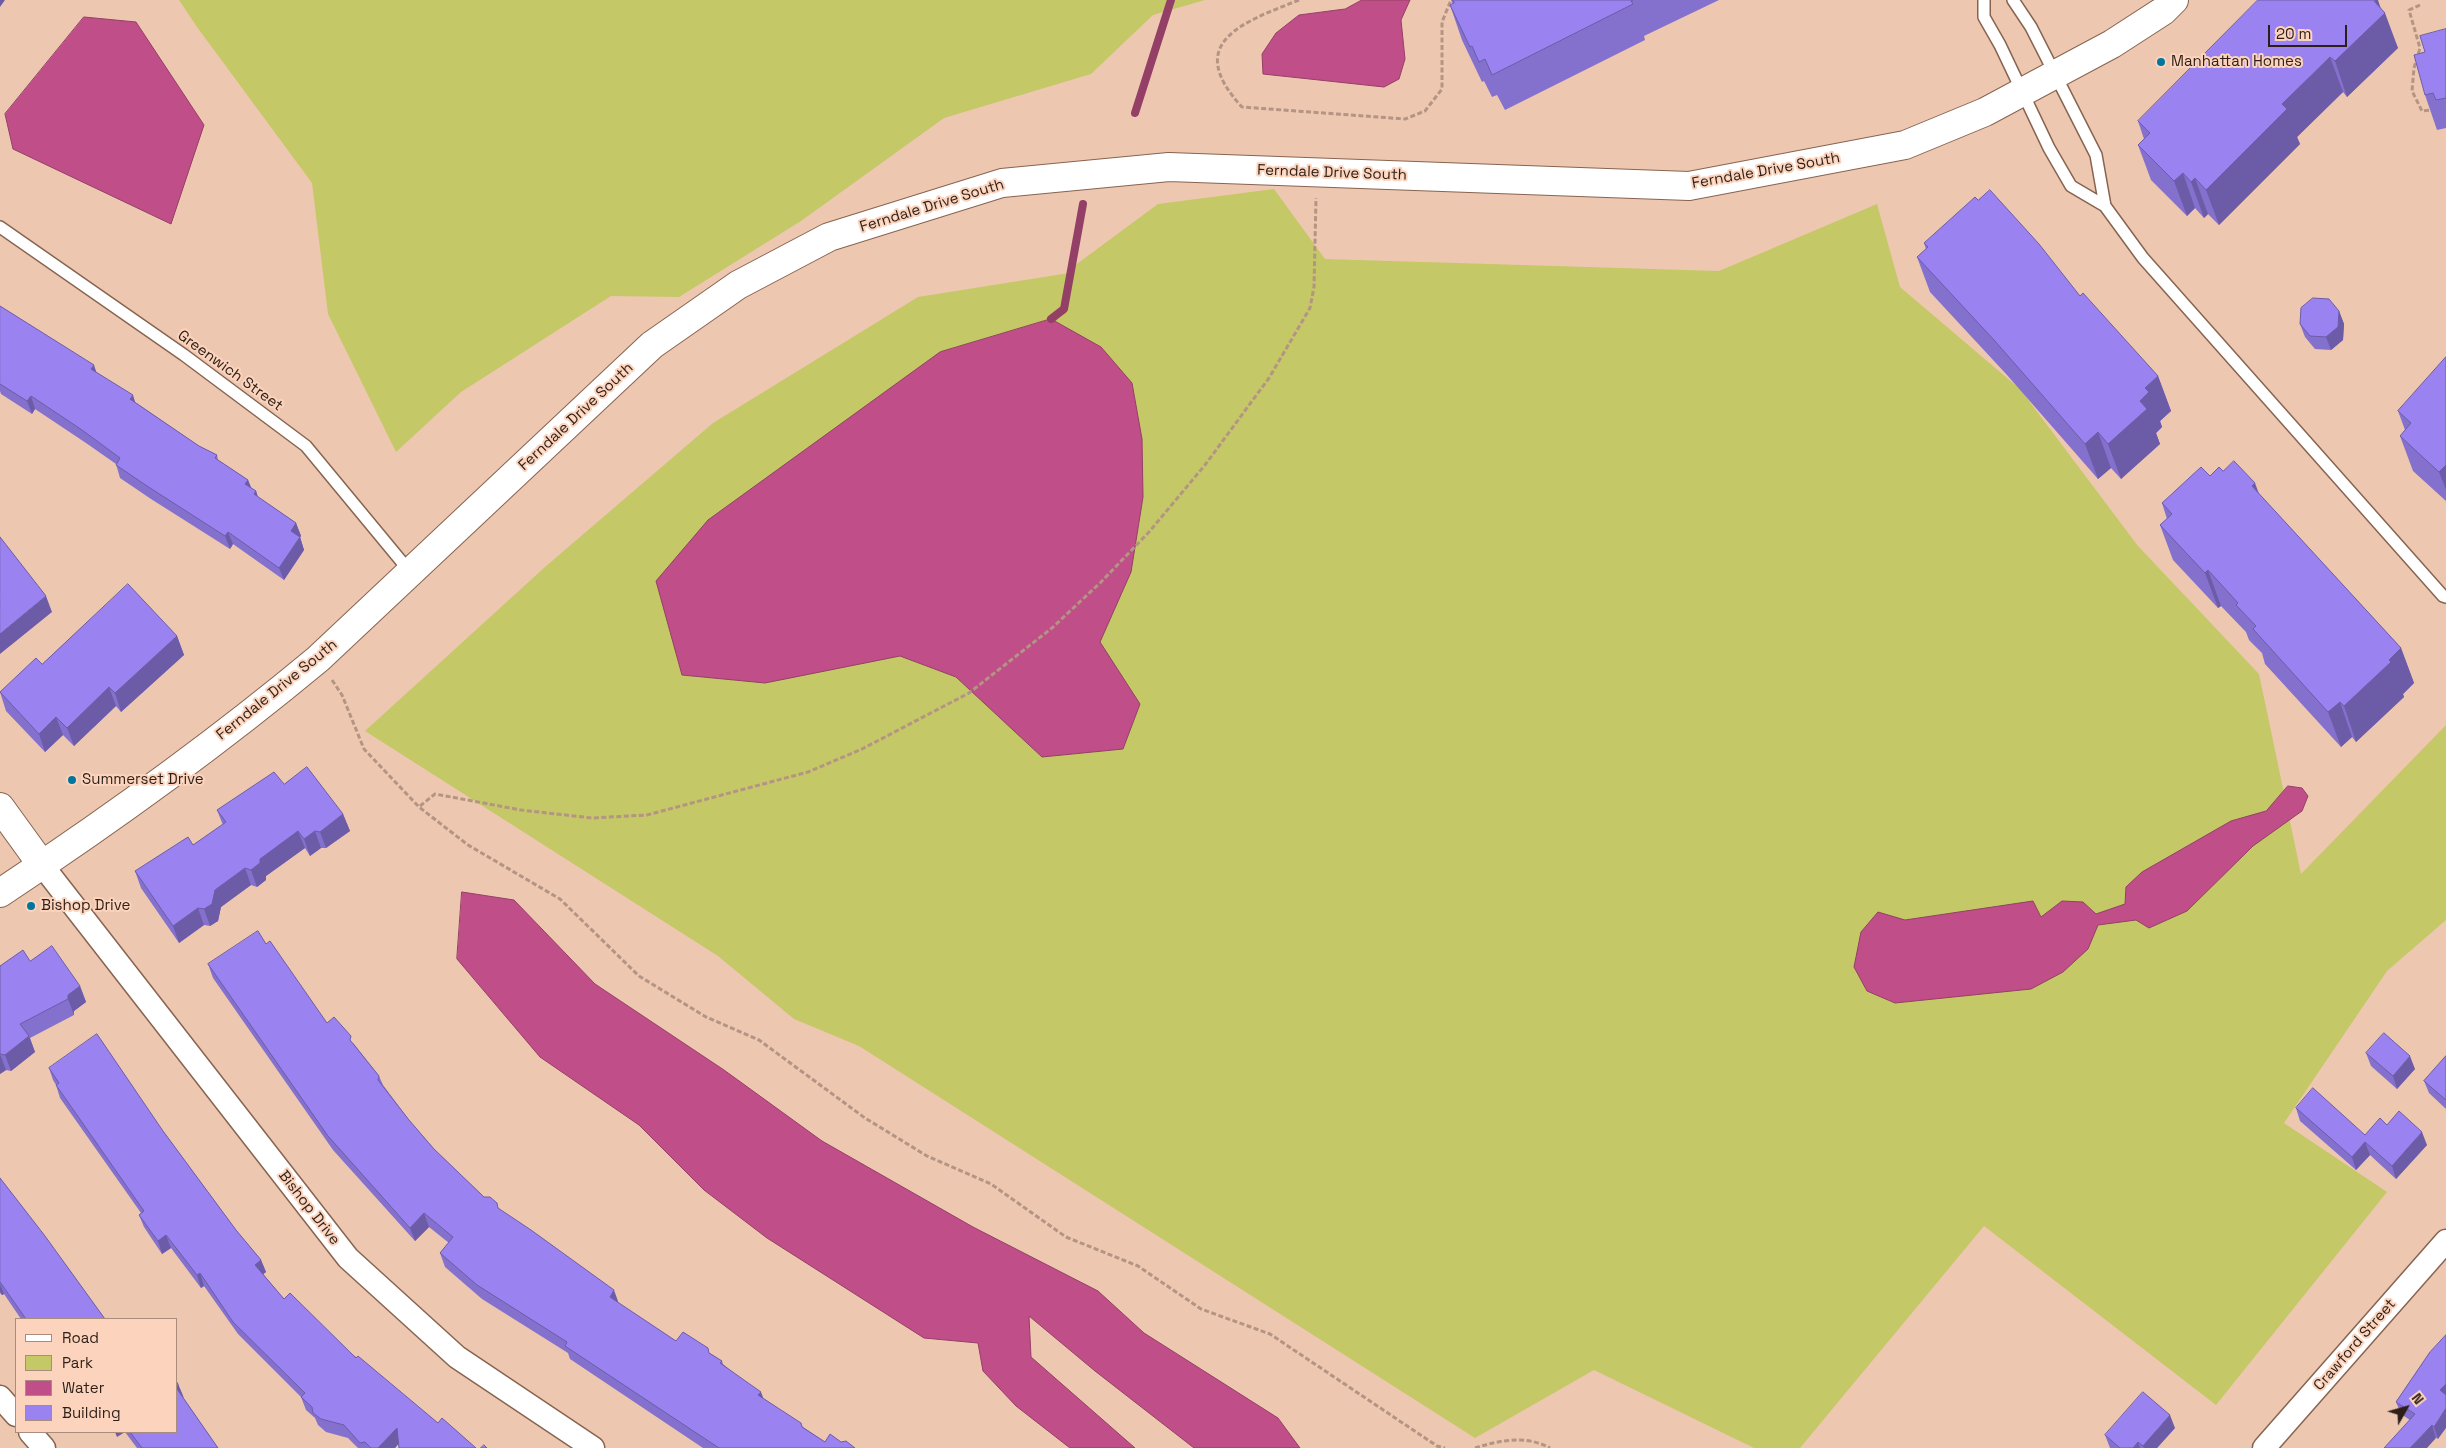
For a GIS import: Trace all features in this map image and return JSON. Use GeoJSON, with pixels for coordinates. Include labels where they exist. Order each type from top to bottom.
{"type":"FeatureCollection","features":[{"type":"Feature","properties":{"kind":"main road","name":"Ferndale Drive South"},"geometry":{"type":"LineString","coordinates":[[0,893],[42,866],[261,706],[318,659],[652,345],[738,286],[829,237],[1002,183],[1169,167],[1688,186],[1905,145],[1985,112],[2112,44],[2163,11],[2174,0]]}},
{"type":"Feature","properties":{"kind":"main road"},"geometry":{"type":"LineString","coordinates":[[0,807],[42,866]]}},
{"type":"Feature","properties":{"kind":"street","name":"Bishop Drive"},"geometry":{"type":"LineString","coordinates":[[42,866],[348,1258],[457,1357],[593,1448]]}},
{"type":"Feature","properties":{"kind":"street","name":"Crawford Street"},"geometry":{"type":"LineString","coordinates":[[2264,1448],[2446,1241]]}},
{"type":"Feature","properties":{"kind":"street"},"geometry":{"type":"LineString","coordinates":[[0,1396],[15,1415]]}},
{"type":"Feature","properties":{"kind":"street"},"geometry":{"type":"LineString","coordinates":[[31,1433],[44,1448]]}},
{"type":"Feature","properties":{"kind":"lane"},"geometry":{"type":"LineString","coordinates":[[1984,0],[1984,17],[2000,45],[2049,148],[2071,186],[2105,206],[2143,258],[2446,597]]}},
{"type":"Feature","properties":{"kind":"lane"},"geometry":{"type":"LineString","coordinates":[[2013,0],[2031,27],[2096,155],[2105,206]]}},
{"type":"Feature","properties":{"kind":"lane","name":"Greenwich Street"},"geometry":{"type":"LineString","coordinates":[[0,227],[184,355],[306,446],[411,573]]}},
{"type":"Feature","properties":{"kind":"path"},"geometry":{"type":"LineString","coordinates":[[1299,0],[1244,22],[1225,38],[1217,60],[1225,88],[1242,106],[1406,119],[1425,112],[1442,89],[1442,22],[1452,0]]}},
{"type":"Feature","properties":{"kind":"path"},"geometry":{"type":"LineString","coordinates":[[2420,5],[2409,10],[2420,48],[2414,68],[2412,91],[2422,111],[2432,110]]}},
{"type":"Feature","properties":{"kind":"path"},"geometry":{"type":"LineString","coordinates":[[420,807],[435,794],[521,810],[592,818],[647,815],[808,772],[862,750],[969,693],[1052,628],[1101,582],[1149,532],[1205,465],[1269,378],[1310,308],[1314,287],[1316,173]]}},
{"type":"Feature","properties":{"kind":"path"},"geometry":{"type":"LineString","coordinates":[[318,659],[342,696],[364,749],[420,807],[468,845],[560,899],[638,976],[706,1017],[759,1040],[865,1118],[927,1156],[992,1184],[1066,1237],[1138,1266],[1201,1309],[1270,1334],[1437,1446],[1445,1448]]}},
{"type":"Feature","properties":{"kind":"path"},"geometry":{"type":"LineString","coordinates":[[1475,1448],[1503,1440],[1538,1442],[1550,1448]]}},
{"type":"Feature","properties":{"kind":"green space"},"geometry":{"type":"Polygon","coordinates":[[[179,0],[1205,0],[1153,15],[1091,74],[944,118],[801,221],[679,297],[611,296],[461,392],[396,452],[328,314],[312,183],[179,0]]]}},
{"type":"Feature","properties":{"kind":"green space"},"geometry":{"type":"Polygon","coordinates":[[[1274,189],[1325,259],[1719,271],[1877,204],[1900,287],[2020,389],[2138,546],[2259,674],[2301,874],[2446,725],[2446,920],[2387,971],[2284,1123],[2387,1192],[2216,1405],[1984,1226],[1800,1448],[1754,1448],[1594,1370],[1475,1438],[859,1046],[794,1019],[718,956],[365,731],[545,567],[713,423],[918,297],[1069,273],[1070,269],[1158,204],[1274,189]]]}},
{"type":"Feature","properties":{"kind":"water"},"geometry":{"type":"Polygon","coordinates":[[[1362,0],[1410,0],[1401,20],[1405,59],[1399,79],[1384,87],[1263,74],[1262,54],[1276,33],[1299,15],[1345,9],[1362,0]]]}},
{"type":"Feature","properties":{"kind":"water"},"geometry":{"type":"Polygon","coordinates":[[[84,17],[136,22],[204,125],[171,224],[13,149],[5,114],[84,17]]]}},
{"type":"Feature","properties":{"kind":"water"},"geometry":{"type":"Polygon","coordinates":[[[1051,319],[1101,347],[1132,383],[1142,439],[1143,497],[1131,572],[1100,642],[1140,704],[1123,749],[1042,757],[956,677],[900,656],[765,683],[682,675],[656,581],[708,520],[940,352],[1051,319]]]}},
{"type":"Feature","properties":{"kind":"water"},"geometry":{"type":"Polygon","coordinates":[[[2288,786],[2302,788],[2308,796],[2302,811],[2253,846],[2187,911],[2149,928],[2136,920],[2098,925],[2088,949],[2063,972],[2031,989],[1895,1003],[1867,991],[1854,967],[1861,932],[1878,912],[1905,920],[2033,901],[2041,917],[2062,901],[2083,902],[2096,914],[2125,904],[2126,887],[2142,872],[2231,821],[2266,811],[2288,786]]]}},
{"type":"Feature","properties":{"kind":"water"},"geometry":{"type":"Polygon","coordinates":[[[462,892],[514,900],[595,984],[724,1070],[822,1141],[973,1227],[1098,1291],[1144,1333],[1278,1418],[1300,1448],[1194,1448],[1095,1371],[1029,1316],[1031,1357],[1135,1448],[1070,1448],[1016,1406],[983,1371],[978,1343],[924,1338],[767,1238],[704,1190],[639,1125],[540,1057],[457,959],[462,892]]]}},
{"type":"Feature","properties":{"kind":"building"},"geometry":{"type":"Polygon","coordinates":[[[1453,0],[1633,0],[1631,1],[1633,4],[1492,75],[1485,59],[1479,62],[1472,46],[1470,47],[1450,5],[1454,3],[1453,0]]]}},
{"type":"Feature","properties":{"kind":"building"},"geometry":{"type":"Polygon","coordinates":[[[2258,0],[2376,0],[2374,1],[2385,13],[2335,61],[2330,57],[2282,104],[2287,109],[2206,190],[2195,178],[2191,182],[2183,173],[2174,181],[2138,145],[2150,133],[2138,121],[2258,0]]]}},
{"type":"Feature","properties":{"kind":"building"},"geometry":{"type":"Polygon","coordinates":[[[2446,29],[2446,98],[2436,100],[2433,93],[2425,95],[2414,55],[2425,52],[2420,36],[2446,29]]]}},
{"type":"Feature","properties":{"kind":"building"},"geometry":{"type":"Polygon","coordinates":[[[1990,190],[2039,244],[2080,296],[2083,293],[2158,376],[2145,388],[2149,392],[2140,401],[2147,409],[2108,444],[2098,432],[2085,444],[1994,340],[1917,257],[1928,247],[1924,243],[1975,197],[1978,200],[1990,190]]]}},
{"type":"Feature","properties":{"kind":"building"},"geometry":{"type":"Polygon","coordinates":[[[2313,298],[2329,299],[2339,311],[2338,327],[2326,337],[2310,336],[2300,324],[2301,308],[2313,298]]]}},
{"type":"Feature","properties":{"kind":"building"},"geometry":{"type":"Polygon","coordinates":[[[0,306],[94,365],[91,369],[133,395],[130,399],[199,446],[217,455],[215,458],[248,480],[245,484],[256,491],[254,494],[296,523],[291,531],[300,537],[279,568],[228,532],[225,536],[116,465],[120,458],[31,396],[27,401],[0,384],[0,306]]]}},
{"type":"Feature","properties":{"kind":"building"},"geometry":{"type":"Polygon","coordinates":[[[2446,357],[2446,465],[2439,472],[2400,436],[2411,423],[2398,411],[2446,357]]]}},
{"type":"Feature","properties":{"kind":"building"},"geometry":{"type":"Polygon","coordinates":[[[2234,461],[2255,483],[2252,486],[2401,648],[2389,660],[2391,662],[2344,706],[2340,702],[2328,712],[2253,629],[2256,626],[2236,605],[2238,603],[2208,570],[2205,573],[2160,525],[2172,514],[2162,503],[2201,467],[2210,476],[2219,467],[2223,471],[2234,461]]]}},
{"type":"Feature","properties":{"kind":"building"},"geometry":{"type":"Polygon","coordinates":[[[0,537],[46,596],[0,634],[0,537]]]}},
{"type":"Feature","properties":{"kind":"building"},"geometry":{"type":"Polygon","coordinates":[[[128,584],[177,636],[115,693],[109,687],[67,728],[56,717],[39,734],[0,692],[36,658],[42,664],[128,584]]]}},
{"type":"Feature","properties":{"kind":"building"},"geometry":{"type":"Polygon","coordinates":[[[307,767],[343,814],[320,832],[315,831],[304,839],[298,831],[260,859],[260,863],[251,870],[245,868],[215,890],[212,904],[204,909],[198,908],[173,926],[135,871],[188,837],[193,845],[226,822],[217,810],[274,772],[284,784],[307,767]]]}},
{"type":"Feature","properties":{"kind":"building"},"geometry":{"type":"Polygon","coordinates":[[[258,931],[266,944],[270,941],[327,1023],[334,1017],[351,1036],[350,1040],[379,1076],[378,1080],[409,1120],[434,1149],[484,1197],[490,1197],[497,1203],[498,1208],[614,1290],[610,1297],[676,1341],[683,1332],[708,1348],[709,1353],[722,1361],[720,1363],[761,1392],[758,1395],[801,1423],[802,1427],[825,1442],[830,1434],[841,1442],[846,1441],[855,1448],[719,1448],[565,1346],[567,1342],[477,1285],[440,1253],[453,1237],[424,1213],[410,1228],[328,1136],[208,964],[258,931]]]}},
{"type":"Feature","properties":{"kind":"building"},"geometry":{"type":"Polygon","coordinates":[[[52,946],[80,986],[68,995],[68,999],[20,1024],[29,1036],[5,1055],[0,1054],[0,966],[23,950],[30,961],[52,946]]]}},
{"type":"Feature","properties":{"kind":"building"},"geometry":{"type":"Polygon","coordinates":[[[2384,1033],[2410,1056],[2393,1076],[2366,1053],[2384,1033]]]}},
{"type":"Feature","properties":{"kind":"building"},"geometry":{"type":"Polygon","coordinates":[[[97,1034],[163,1131],[236,1230],[261,1260],[255,1265],[284,1299],[290,1293],[356,1358],[358,1356],[438,1423],[442,1418],[476,1448],[399,1448],[397,1428],[378,1448],[371,1448],[365,1442],[360,1443],[344,1425],[321,1419],[313,1413],[312,1407],[301,1397],[305,1393],[233,1322],[200,1273],[197,1275],[166,1235],[158,1241],[139,1215],[144,1211],[56,1085],[59,1083],[49,1068],[97,1034]]]}},
{"type":"Feature","properties":{"kind":"building"},"geometry":{"type":"Polygon","coordinates":[[[2446,1056],[2446,1100],[2424,1081],[2446,1056]]]}},
{"type":"Feature","properties":{"kind":"building"},"geometry":{"type":"Polygon","coordinates":[[[2313,1088],[2365,1135],[2380,1118],[2387,1125],[2399,1111],[2422,1132],[2392,1166],[2365,1142],[2352,1157],[2296,1108],[2313,1088]]]}},
{"type":"Feature","properties":{"kind":"building"},"geometry":{"type":"Polygon","coordinates":[[[0,1178],[104,1318],[25,1318],[0,1282],[0,1178]]]}},
{"type":"Feature","properties":{"kind":"building"},"geometry":{"type":"Polygon","coordinates":[[[2446,1335],[2446,1384],[2440,1390],[2446,1395],[2446,1408],[2434,1427],[2432,1425],[2410,1448],[2384,1448],[2415,1414],[2396,1402],[2430,1352],[2446,1335]]]}},
{"type":"Feature","properties":{"kind":"building"},"geometry":{"type":"Polygon","coordinates":[[[178,1390],[218,1448],[142,1448],[131,1433],[178,1433],[178,1390]]]}},
{"type":"Feature","properties":{"kind":"building"},"geometry":{"type":"Polygon","coordinates":[[[2143,1392],[2170,1415],[2143,1446],[2138,1442],[2133,1448],[2120,1448],[2105,1435],[2143,1392]]]}},
{"type":"Feature","properties":{"kind":"waterway"},"geometry":{"type":"LineString","coordinates":[[1135,113],[1171,0]]}},
{"type":"Feature","properties":{"kind":"waterway"},"geometry":{"type":"LineString","coordinates":[[1051,319],[1064,309],[1083,204]]}},
{"type":"Feature","properties":{"kind":"place","name":"Manhattan Homes"},"geometry":{"type":"Point","coordinates":[2161,62]}},
{"type":"Feature","properties":{"kind":"place","name":"Summerset Drive"},"geometry":{"type":"Point","coordinates":[72,780]}},
{"type":"Feature","properties":{"kind":"place","name":"Bishop Drive"},"geometry":{"type":"Point","coordinates":[31,906]}}]}
